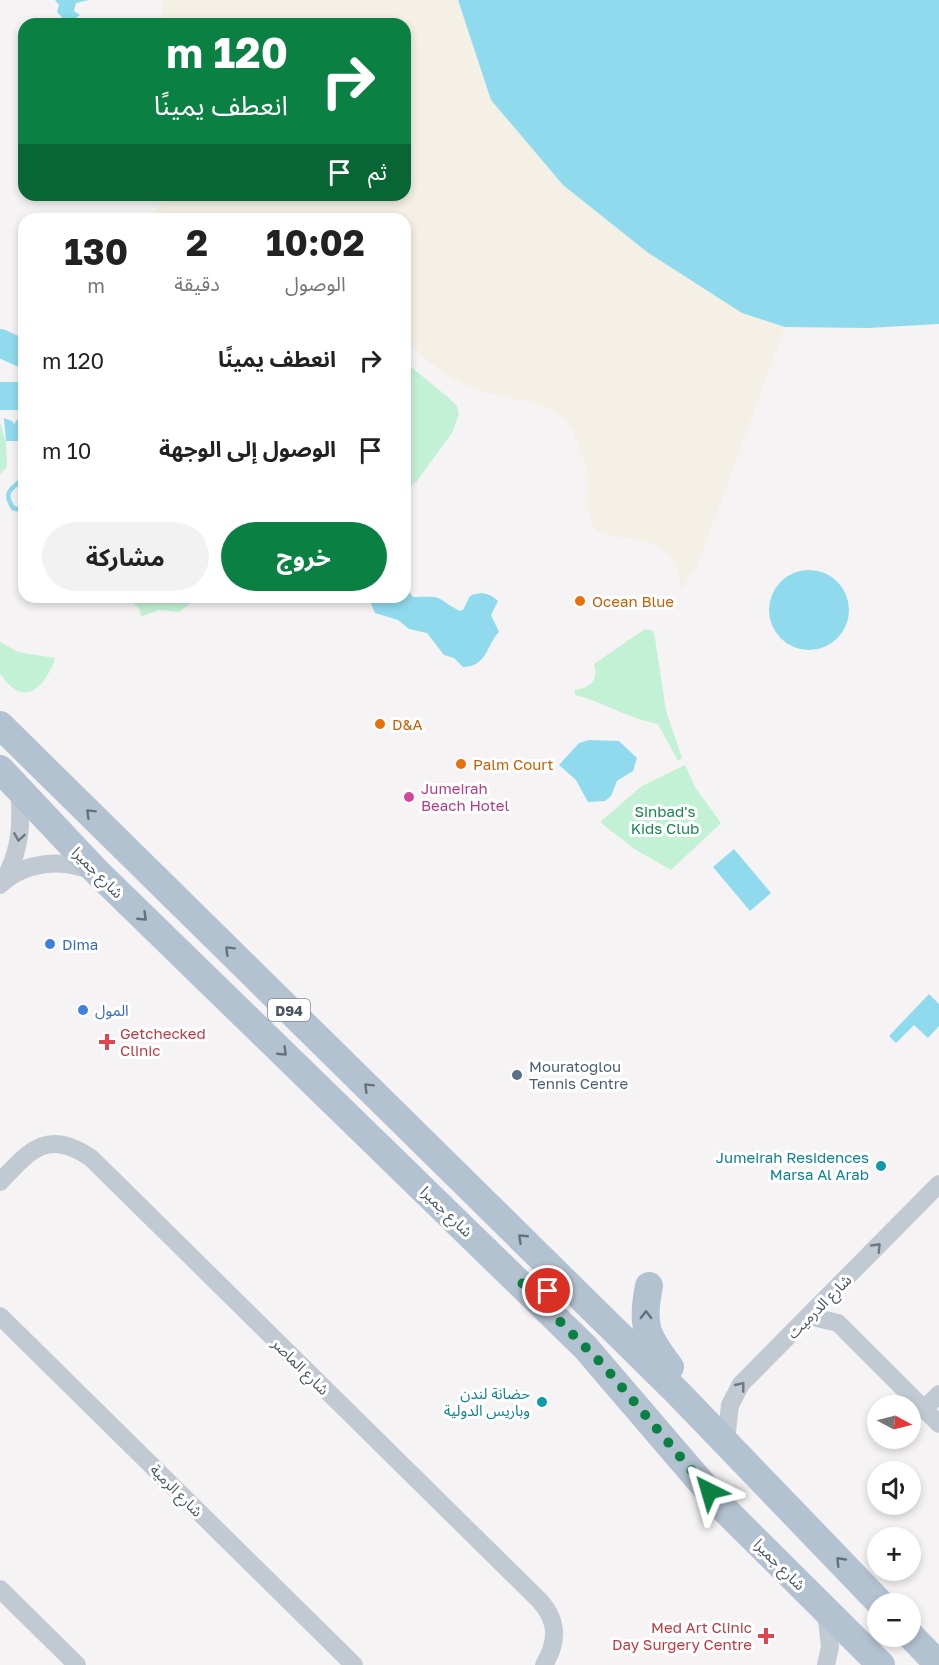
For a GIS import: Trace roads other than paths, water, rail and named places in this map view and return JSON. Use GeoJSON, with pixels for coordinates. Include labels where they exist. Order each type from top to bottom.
{"type":"FeatureCollection","features":[{"type":"Feature","properties":{"kind":"main road","name":"D94"},"geometry":{"type":"LineString","coordinates":[[0,725],[704,1418],[870,1593]]}},
{"type":"Feature","properties":{"kind":"main road","name":"شارع جميرا"},"geometry":{"type":"LineString","coordinates":[[9,779],[98,873],[519,1280],[611,1375],[723,1508],[881,1665]]}},
{"type":"Feature","properties":{"kind":"main road"},"geometry":{"type":"LineString","coordinates":[[396,1085],[397,1116]]}},
{"type":"Feature","properties":{"kind":"main road"},"geometry":{"type":"LineString","coordinates":[[519,1280],[548,1291],[589,1329],[600,1331],[609,1325]]}},
{"type":"Feature","properties":{"kind":"main road"},"geometry":{"type":"LineString","coordinates":[[649,1286],[644,1321],[649,1339],[695,1397],[704,1418]]}},
{"type":"Feature","properties":{"kind":"main road"},"geometry":{"type":"LineString","coordinates":[[611,1375],[620,1368],[632,1368],[674,1408],[687,1415],[704,1418]]}},
{"type":"Feature","properties":{"kind":"main road"},"geometry":{"type":"LineString","coordinates":[[921,1646],[939,1665]]}},
{"type":"Feature","properties":{"kind":"street"},"geometry":{"type":"LineString","coordinates":[[1,884],[16,854],[20,838],[9,779]]}},
{"type":"Feature","properties":{"kind":"street"},"geometry":{"type":"LineString","coordinates":[[1,884],[25,870],[49,863],[74,865],[98,873]]}},
{"type":"Feature","properties":{"kind":"street","name":"شارع الماصر"},"geometry":{"type":"LineString","coordinates":[[0,1182],[31,1150],[45,1144],[69,1146],[91,1158],[540,1601],[552,1619],[555,1630],[552,1650],[544,1665]]}},
{"type":"Feature","properties":{"kind":"street","name":"شارع الدرميت"},"geometry":{"type":"LineString","coordinates":[[726,1441],[730,1405],[736,1390],[939,1184]]}},
{"type":"Feature","properties":{"kind":"street"},"geometry":{"type":"LineString","coordinates":[[832,1292],[838,1323]]}},
{"type":"Feature","properties":{"kind":"street","name":"شارع الرمية"},"geometry":{"type":"LineString","coordinates":[[0,1316],[354,1665]]}},
{"type":"Feature","properties":{"kind":"street"},"geometry":{"type":"LineString","coordinates":[[809,1316],[838,1323],[939,1424]]}},
{"type":"Feature","properties":{"kind":"street"},"geometry":{"type":"LineString","coordinates":[[924,1409],[939,1394]]}},
{"type":"Feature","properties":{"kind":"street"},"geometry":{"type":"LineString","coordinates":[[0,1589],[77,1665]]}},
{"type":"Feature","properties":{"kind":"street"},"geometry":{"type":"LineString","coordinates":[[826,1611],[830,1647],[826,1665]]}},
{"type":"Feature","properties":{"kind":"water"},"geometry":{"type":"Polygon","coordinates":[[[55,0],[89,0],[76,3],[74,11],[80,15],[76,18],[62,18],[57,12],[59,5],[55,0]]]}},
{"type":"Feature","properties":{"kind":"water"},"geometry":{"type":"Polygon","coordinates":[[[458,0],[939,0],[939,324],[868,328],[785,327],[742,313],[647,252],[563,185],[491,100],[458,0]]]}},
{"type":"Feature","properties":{"kind":"water"},"geometry":{"type":"Polygon","coordinates":[[[4,418],[14,424],[18,420],[18,441],[6,441],[4,418]]]}},
{"type":"Feature","properties":{"kind":"water"},"geometry":{"type":"Polygon","coordinates":[[[801,570],[817,570],[838,581],[849,602],[849,618],[838,639],[817,650],[801,650],[787,644],[775,632],[769,618],[769,602],[775,588],[787,576],[801,570]]]}},
{"type":"Feature","properties":{"kind":"water"},"geometry":{"type":"Polygon","coordinates":[[[411,594],[413,597],[439,598],[460,611],[463,610],[470,596],[485,594],[498,601],[491,615],[499,632],[482,659],[471,666],[463,667],[454,658],[444,655],[427,633],[409,629],[398,620],[375,613],[371,603],[411,603],[411,594]]]}},
{"type":"Feature","properties":{"kind":"water"},"geometry":{"type":"Polygon","coordinates":[[[589,740],[619,741],[637,758],[633,771],[617,781],[611,796],[605,801],[588,802],[576,780],[559,765],[579,743],[589,740]]]}},
{"type":"Feature","properties":{"kind":"water"},"geometry":{"type":"Polygon","coordinates":[[[734,849],[771,893],[750,911],[713,867],[734,849]]]}},
{"type":"Feature","properties":{"kind":"water"},"geometry":{"type":"Polygon","coordinates":[[[929,994],[939,1004],[939,1026],[928,1038],[914,1025],[896,1043],[889,1036],[929,994]]]}},
{"type":"Feature","properties":{"kind":"waterway"},"geometry":{"type":"LineString","coordinates":[[0,343],[18,351]]}},
{"type":"Feature","properties":{"kind":"waterway"},"geometry":{"type":"LineString","coordinates":[[0,396],[18,396]]}},
{"type":"Feature","properties":{"kind":"waterway"},"geometry":{"type":"LineString","coordinates":[[18,483],[8,494],[13,508],[18,509]]}},
{"type":"Feature","properties":{"kind":"place","name":"Ocean Blue"},"geometry":{"type":"Point","coordinates":[580,601]}},
{"type":"Feature","properties":{"kind":"place","name":"D&A"},"geometry":{"type":"Point","coordinates":[380,724]}},
{"type":"Feature","properties":{"kind":"place","name":"Palm Court"},"geometry":{"type":"Point","coordinates":[461,764]}},
{"type":"Feature","properties":{"kind":"place","name":"Jumeirah Beach Hotel"},"geometry":{"type":"Point","coordinates":[409,797]}},
{"type":"Feature","properties":{"kind":"place","name":"Dima"},"geometry":{"type":"Point","coordinates":[50,944]}},
{"type":"Feature","properties":{"kind":"place","name":"المول"},"geometry":{"type":"Point","coordinates":[83,1010]}},
{"type":"Feature","properties":{"kind":"place","name":"Getchecked Clinic"},"geometry":{"type":"Point","coordinates":[107,1042]}},
{"type":"Feature","properties":{"kind":"place","name":"Mouratoglou Tennis Centre"},"geometry":{"type":"Point","coordinates":[517,1075]}},
{"type":"Feature","properties":{"kind":"place","name":"Jumeirah Residences Marsa Al Arab"},"geometry":{"type":"Point","coordinates":[881,1166]}},
{"type":"Feature","properties":{"kind":"place","name":"حضانة لندن وباريس الدولية"},"geometry":{"type":"Point","coordinates":[542,1402]}},
{"type":"Feature","properties":{"kind":"place","name":"Med Art Clinic Day Surgery Centre"},"geometry":{"type":"Point","coordinates":[766,1636]}},
{"type":"Feature","properties":{"kind":"park label","name":"Sinbad's Kids Club"},"geometry":{"type":"Point","coordinates":[665,820]}}]}
